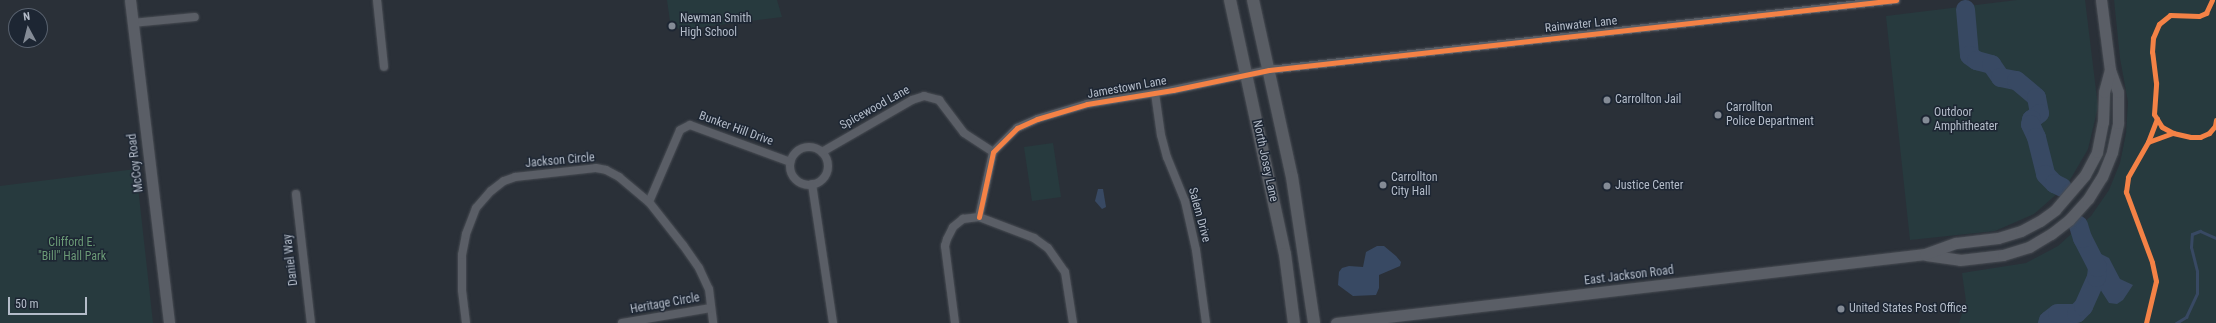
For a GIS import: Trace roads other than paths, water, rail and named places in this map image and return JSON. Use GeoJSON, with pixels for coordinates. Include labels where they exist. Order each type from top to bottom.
{"type":"FeatureCollection","features":[{"type":"Feature","properties":{"kind":"main road","name":"North Josey Lane"},"geometry":{"type":"LineString","coordinates":[[1230,0],[1285,254],[1294,323]]}},
{"type":"Feature","properties":{"kind":"main road","name":"North Josey Lane"},"geometry":{"type":"LineString","coordinates":[[1254,0],[1292,177],[1314,323]]}},
{"type":"Feature","properties":{"kind":"street","name":"McCoy Road"},"geometry":{"type":"LineString","coordinates":[[130,0],[169,323]]}},
{"type":"Feature","properties":{"kind":"street"},"geometry":{"type":"LineString","coordinates":[[376,0],[384,67]]}},
{"type":"Feature","properties":{"kind":"street","name":"Rainwater Lane"},"geometry":{"type":"LineString","coordinates":[[1270,70],[1874,1],[1896,0]]}},
{"type":"Feature","properties":{"kind":"street","name":"East Jackson Road"},"geometry":{"type":"LineString","coordinates":[[1925,254],[1960,260],[2003,255],[2029,247],[2051,234],[2069,220],[2088,199],[2102,177],[2112,152],[2118,123],[2118,92],[2110,70],[2101,0]]}},
{"type":"Feature","properties":{"kind":"street"},"geometry":{"type":"LineString","coordinates":[[132,23],[195,17]]}},
{"type":"Feature","properties":{"kind":"street","name":"Jamestown Lane"},"geometry":{"type":"LineString","coordinates":[[993,152],[1017,128],[1037,119],[1086,104],[1233,79],[1246,74],[1270,70]]}},
{"type":"Feature","properties":{"kind":"street","name":"East Jackson Road"},"geometry":{"type":"LineString","coordinates":[[1336,323],[1925,254],[1956,243],[1998,238],[2021,230],[2040,221],[2055,210],[2086,175],[2097,152],[2103,122],[2104,92],[2110,70]]}},
{"type":"Feature","properties":{"kind":"street","name":"Salem Drive"},"geometry":{"type":"LineString","coordinates":[[1156,93],[1161,135],[1167,157],[1185,200],[1196,250],[1206,323]]}},
{"type":"Feature","properties":{"kind":"street","name":"Spicewood Lane"},"geometry":{"type":"LineString","coordinates":[[822,152],[912,100],[924,96],[939,100],[964,132],[993,152]]}},
{"type":"Feature","properties":{"kind":"street","name":"Bunker Hill Drive"},"geometry":{"type":"LineString","coordinates":[[649,202],[680,130],[690,125],[790,162]]}},
{"type":"Feature","properties":{"kind":"street"},"geometry":{"type":"LineString","coordinates":[[806,147],[812,147],[822,152],[827,162],[827,168],[822,179],[812,184],[800,183],[795,179],[792,174],[790,162],[796,152],[806,147]]}},
{"type":"Feature","properties":{"kind":"street"},"geometry":{"type":"LineString","coordinates":[[979,217],[993,152]]}},
{"type":"Feature","properties":{"kind":"street","name":"Jackson Circle"},"geometry":{"type":"LineString","coordinates":[[466,323],[462,290],[462,255],[466,234],[476,208],[504,181],[515,177],[596,168],[606,170],[619,177],[649,202],[699,268],[709,289],[713,323]]}},
{"type":"Feature","properties":{"kind":"street"},"geometry":{"type":"LineString","coordinates":[[812,184],[833,323]]}},
{"type":"Feature","properties":{"kind":"street","name":"Daniel Way"},"geometry":{"type":"LineString","coordinates":[[296,194],[311,323]]}},
{"type":"Feature","properties":{"kind":"street"},"geometry":{"type":"LineString","coordinates":[[955,323],[946,246],[947,239],[953,227],[963,219],[979,217],[1034,238],[1048,248],[1065,272],[1073,323]]}},
{"type":"Feature","properties":{"kind":"street","name":"Heritage Circle"},"geometry":{"type":"LineString","coordinates":[[622,323],[711,308]]}},
{"type":"Feature","properties":{"kind":"water"},"geometry":{"type":"Polygon","coordinates":[[[1098,189],[1103,189],[1106,207],[1102,209],[1095,201],[1098,189]]]}},
{"type":"Feature","properties":{"kind":"water"},"geometry":{"type":"Polygon","coordinates":[[[2091,241],[2099,253],[2109,258],[2120,279],[2133,285],[2123,300],[2117,304],[2109,303],[2100,289],[2094,292],[2090,300],[2084,298],[2083,295],[2094,273],[2090,258],[2082,243],[2091,241]]]}},
{"type":"Feature","properties":{"kind":"water"},"geometry":{"type":"Polygon","coordinates":[[[1377,246],[1384,246],[1396,256],[1401,262],[1400,266],[1379,275],[1379,288],[1376,295],[1353,296],[1338,285],[1339,272],[1342,268],[1349,266],[1363,267],[1366,252],[1377,246]]]}},
{"type":"Feature","properties":{"kind":"waterway"},"geometry":{"type":"LineString","coordinates":[[1965,9],[1969,55],[1976,60],[1991,64],[2000,77],[2016,80],[2036,97],[2039,113],[2031,119],[2030,124],[2036,137],[2045,174],[2054,183],[2062,187]]}},
{"type":"Feature","properties":{"kind":"waterway"},"geometry":{"type":"LineString","coordinates":[[2047,323],[2048,320],[2057,313],[2076,313],[2083,306],[2096,277],[2097,267],[2082,238],[2078,225]]}},
{"type":"Feature","properties":{"kind":"waterway"},"geometry":{"type":"LineString","coordinates":[[2176,323],[2186,317],[2197,293],[2197,271],[2191,247],[2192,234],[2200,231],[2216,238]]}},
{"type":"Feature","properties":{"kind":"waterway"},"geometry":{"type":"LineString","coordinates":[[2057,313],[2072,323]]}},
{"type":"Feature","properties":{"kind":"place","name":"Newman Smith High School"},"geometry":{"type":"Point","coordinates":[672,26]}},
{"type":"Feature","properties":{"kind":"place","name":"Carrollton Jail"},"geometry":{"type":"Point","coordinates":[1607,100]}},
{"type":"Feature","properties":{"kind":"place","name":"Carrollton Police Department"},"geometry":{"type":"Point","coordinates":[1718,115]}},
{"type":"Feature","properties":{"kind":"place","name":"Outdoor Amphitheater"},"geometry":{"type":"Point","coordinates":[1926,120]}},
{"type":"Feature","properties":{"kind":"place","name":"Carrollton City Hall"},"geometry":{"type":"Point","coordinates":[1383,185]}},
{"type":"Feature","properties":{"kind":"place","name":"Justice Center"},"geometry":{"type":"Point","coordinates":[1607,186]}},
{"type":"Feature","properties":{"kind":"place","name":"United States Post Office"},"geometry":{"type":"Point","coordinates":[1841,309]}},
{"type":"Feature","properties":{"kind":"park label","name":"Clifford E. \"Bill\" Hall Park"},"geometry":{"type":"Point","coordinates":[72,250]}}]}
